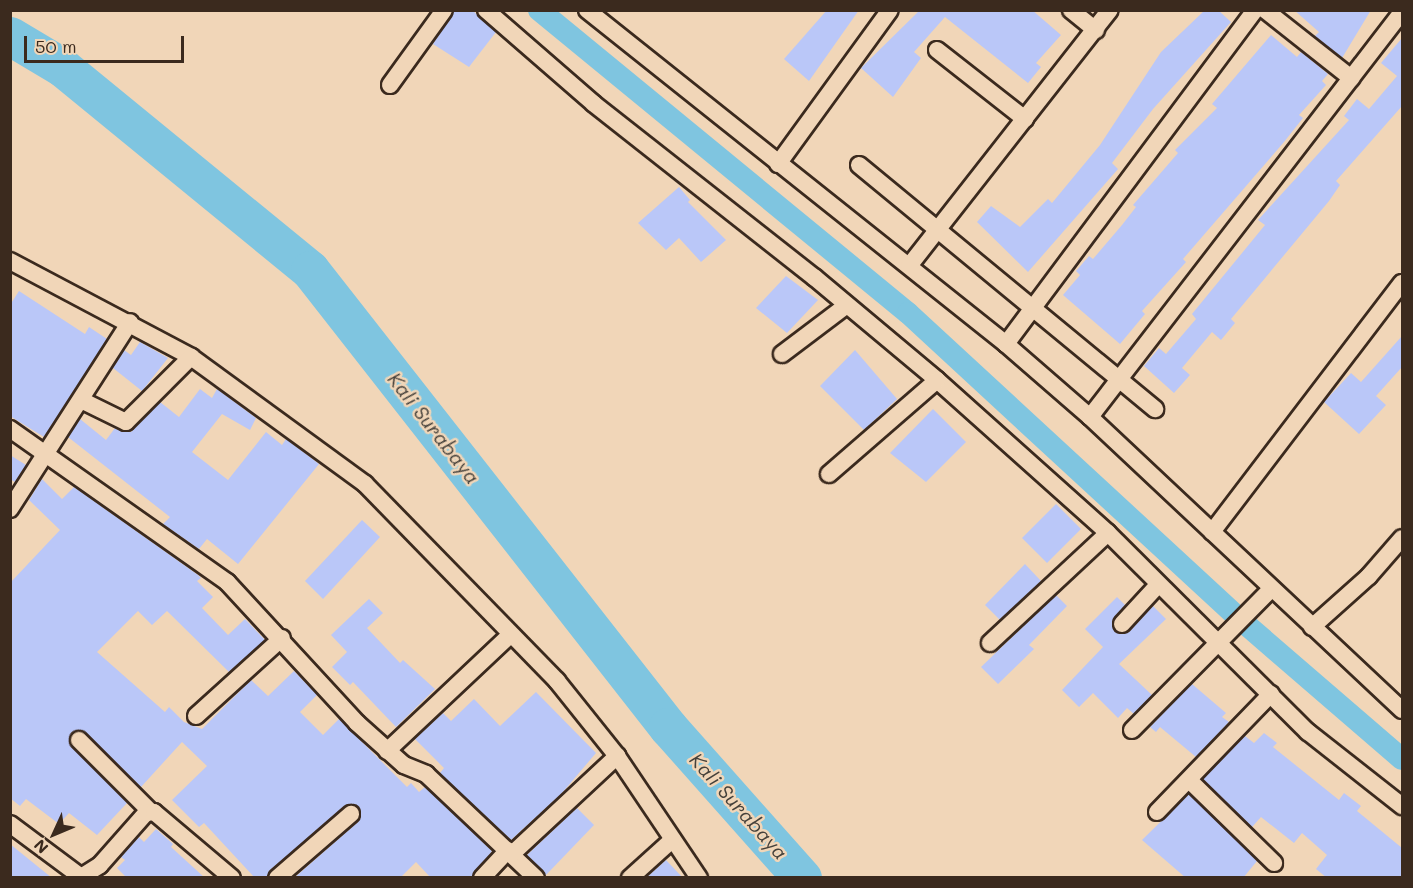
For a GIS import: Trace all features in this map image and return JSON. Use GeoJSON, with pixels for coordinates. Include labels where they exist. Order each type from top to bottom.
{"type":"FeatureCollection","features":[{"type":"Feature","properties":{"kind":"street"},"geometry":{"type":"LineString","coordinates":[[390,85],[444,10]]}},
{"type":"Feature","properties":{"kind":"street"},"geometry":{"type":"LineString","coordinates":[[486,10],[594,104],[847,305],[937,380],[1108,533],[1158,585],[1219,640],[1308,732],[1402,806]]}},
{"type":"Feature","properties":{"kind":"street"},"geometry":{"type":"LineString","coordinates":[[587,10],[1006,344],[1090,417],[1268,587],[1402,710]]}},
{"type":"Feature","properties":{"kind":"street"},"geometry":{"type":"LineString","coordinates":[[778,164],[890,10]]}},
{"type":"Feature","properties":{"kind":"street"},"geometry":{"type":"LineString","coordinates":[[1071,10],[1096,30]]}},
{"type":"Feature","properties":{"kind":"street"},"geometry":{"type":"LineString","coordinates":[[909,266],[1110,10]]}},
{"type":"Feature","properties":{"kind":"street"},"geometry":{"type":"LineString","coordinates":[[1006,344],[1255,10]]}},
{"type":"Feature","properties":{"kind":"street"},"geometry":{"type":"LineString","coordinates":[[1265,10],[1351,78]]}},
{"type":"Feature","properties":{"kind":"street"},"geometry":{"type":"LineString","coordinates":[[1090,417],[1402,12]]}},
{"type":"Feature","properties":{"kind":"street"},"geometry":{"type":"LineString","coordinates":[[937,50],[1025,120]]}},
{"type":"Feature","properties":{"kind":"street"},"geometry":{"type":"LineString","coordinates":[[859,165],[1155,409]]}},
{"type":"Feature","properties":{"kind":"street"},"geometry":{"type":"LineString","coordinates":[[10,261],[130,322],[191,357],[365,484],[556,681],[617,756],[699,878]]}},
{"type":"Feature","properties":{"kind":"street"},"geometry":{"type":"LineString","coordinates":[[1212,532],[1402,283]]}},
{"type":"Feature","properties":{"kind":"street"},"geometry":{"type":"LineString","coordinates":[[782,354],[847,305]]}},
{"type":"Feature","properties":{"kind":"street"},"geometry":{"type":"LineString","coordinates":[[10,509],[130,322]]}},
{"type":"Feature","properties":{"kind":"street"},"geometry":{"type":"LineString","coordinates":[[81,400],[126,422],[191,357]]}},
{"type":"Feature","properties":{"kind":"street"},"geometry":{"type":"LineString","coordinates":[[829,474],[937,380]]}},
{"type":"Feature","properties":{"kind":"street"},"geometry":{"type":"LineString","coordinates":[[10,429],[48,453],[210,568],[282,638],[357,723],[404,765],[426,774],[536,878]]}},
{"type":"Feature","properties":{"kind":"street"},"geometry":{"type":"LineString","coordinates":[[990,643],[1108,533]]}},
{"type":"Feature","properties":{"kind":"street"},"geometry":{"type":"LineString","coordinates":[[1312,627],[1370,576],[1402,538]]}},
{"type":"Feature","properties":{"kind":"street"},"geometry":{"type":"LineString","coordinates":[[1122,624],[1158,585]]}},
{"type":"Feature","properties":{"kind":"street"},"geometry":{"type":"LineString","coordinates":[[1132,730],[1257,602],[1268,587]]}},
{"type":"Feature","properties":{"kind":"street"},"geometry":{"type":"LineString","coordinates":[[387,751],[511,634]]}},
{"type":"Feature","properties":{"kind":"street"},"geometry":{"type":"LineString","coordinates":[[196,716],[282,638]]}},
{"type":"Feature","properties":{"kind":"street"},"geometry":{"type":"LineString","coordinates":[[1157,812],[1271,694]]}},
{"type":"Feature","properties":{"kind":"street"},"geometry":{"type":"LineString","coordinates":[[79,740],[150,811],[166,819],[232,878]]}},
{"type":"Feature","properties":{"kind":"street"},"geometry":{"type":"LineString","coordinates":[[482,878],[617,756]]}},
{"type":"Feature","properties":{"kind":"street"},"geometry":{"type":"LineString","coordinates":[[1189,780],[1274,863]]}},
{"type":"Feature","properties":{"kind":"street"},"geometry":{"type":"LineString","coordinates":[[10,824],[81,877],[100,865],[150,811]]}},
{"type":"Feature","properties":{"kind":"street"},"geometry":{"type":"LineString","coordinates":[[277,878],[351,814]]}},
{"type":"Feature","properties":{"kind":"street"},"geometry":{"type":"LineString","coordinates":[[630,878],[672,840]]}},
{"type":"Feature","properties":{"kind":"building"},"geometry":{"type":"Polygon","coordinates":[[[454,10],[472,10],[496,32],[469,67],[433,44],[454,10]]]}},
{"type":"Feature","properties":{"kind":"building"},"geometry":{"type":"Polygon","coordinates":[[[827,10],[859,10],[809,81],[784,59],[827,10]]]}},
{"type":"Feature","properties":{"kind":"building"},"geometry":{"type":"Polygon","coordinates":[[[920,10],[1032,10],[1061,35],[1036,63],[1041,67],[1028,83],[945,17],[914,52],[921,58],[893,97],[861,68],[920,10]]]}},
{"type":"Feature","properties":{"kind":"building"},"geometry":{"type":"Polygon","coordinates":[[[1205,10],[1218,10],[1231,22],[1153,109],[1112,163],[1118,169],[1028,272],[977,222],[991,206],[1020,227],[1048,199],[1052,203],[1100,145],[1161,52],[1205,10]]]}},
{"type":"Feature","properties":{"kind":"building"},"geometry":{"type":"Polygon","coordinates":[[[1294,10],[1371,10],[1342,58],[1315,36],[1319,32],[1294,10]]]}},
{"type":"Feature","properties":{"kind":"building"},"geometry":{"type":"Polygon","coordinates":[[[1271,35],[1297,57],[1301,52],[1328,74],[1322,81],[1326,85],[1299,115],[1303,118],[1284,142],[1183,259],[1186,262],[1142,311],[1145,314],[1120,344],[1063,295],[1080,275],[1076,271],[1089,256],[1093,259],[1122,225],[1136,207],[1133,205],[1178,153],[1175,150],[1217,108],[1212,104],[1271,35]]]}},
{"type":"Feature","properties":{"kind":"building"},"geometry":{"type":"Polygon","coordinates":[[[1402,38],[1402,106],[1336,181],[1340,185],[1329,201],[1231,319],[1235,323],[1221,340],[1212,332],[1182,368],[1190,375],[1174,393],[1144,366],[1159,348],[1166,354],[1196,319],[1192,314],[1265,225],[1258,220],[1349,120],[1344,116],[1357,99],[1369,109],[1397,76],[1381,63],[1402,38]]]}},
{"type":"Feature","properties":{"kind":"building"},"geometry":{"type":"Polygon","coordinates":[[[679,187],[690,200],[688,202],[726,240],[701,262],[679,238],[666,250],[638,223],[679,187]]]}},
{"type":"Feature","properties":{"kind":"building"},"geometry":{"type":"Polygon","coordinates":[[[786,276],[818,300],[787,333],[756,308],[786,276]]]}},
{"type":"Feature","properties":{"kind":"building"},"geometry":{"type":"Polygon","coordinates":[[[19,291],[85,334],[89,327],[107,339],[44,437],[10,416],[10,305],[19,291]]]}},
{"type":"Feature","properties":{"kind":"building"},"geometry":{"type":"Polygon","coordinates":[[[1402,336],[1402,367],[1376,396],[1386,405],[1359,434],[1324,402],[1351,373],[1361,382],[1402,336]]]}},
{"type":"Feature","properties":{"kind":"building"},"geometry":{"type":"Polygon","coordinates":[[[140,342],[168,358],[142,391],[113,368],[124,350],[131,355],[140,342]]]}},
{"type":"Feature","properties":{"kind":"building"},"geometry":{"type":"Polygon","coordinates":[[[855,350],[897,399],[864,430],[820,386],[855,350]]]}},
{"type":"Feature","properties":{"kind":"building"},"geometry":{"type":"Polygon","coordinates":[[[200,389],[212,398],[217,389],[256,418],[250,430],[222,414],[192,452],[228,480],[266,432],[282,445],[286,439],[319,464],[238,564],[207,539],[199,549],[163,524],[170,517],[68,437],[80,419],[106,440],[115,428],[131,432],[160,402],[179,417],[200,389]]]}},
{"type":"Feature","properties":{"kind":"building"},"geometry":{"type":"Polygon","coordinates":[[[933,409],[966,442],[926,482],[890,453],[933,409]]]}},
{"type":"Feature","properties":{"kind":"building"},"geometry":{"type":"Polygon","coordinates":[[[10,455],[26,465],[15,482],[10,479],[10,455]]]}},
{"type":"Feature","properties":{"kind":"building"},"geometry":{"type":"Polygon","coordinates":[[[42,479],[62,499],[74,487],[198,575],[201,578],[197,581],[213,597],[202,608],[228,635],[245,619],[265,640],[229,672],[167,611],[152,625],[138,611],[97,652],[165,712],[169,707],[184,722],[202,729],[251,680],[268,696],[294,671],[317,695],[300,712],[323,735],[339,719],[407,787],[411,783],[419,792],[425,787],[492,851],[472,878],[431,878],[416,862],[400,878],[294,878],[358,822],[359,808],[350,804],[270,870],[267,878],[255,878],[204,823],[199,827],[172,800],[207,766],[182,742],[141,787],[86,733],[77,730],[71,733],[72,747],[127,803],[97,835],[69,813],[59,824],[26,799],[20,806],[10,798],[10,583],[60,530],[29,500],[42,479]]]}},
{"type":"Feature","properties":{"kind":"building"},"geometry":{"type":"Polygon","coordinates":[[[1056,504],[1081,529],[1047,563],[1022,538],[1056,504]]]}},
{"type":"Feature","properties":{"kind":"building"},"geometry":{"type":"Polygon","coordinates":[[[362,520],[380,537],[323,599],[305,581],[362,520]]]}},
{"type":"Feature","properties":{"kind":"building"},"geometry":{"type":"Polygon","coordinates":[[[1025,564],[1041,581],[1000,620],[985,605],[1025,564]]]}},
{"type":"Feature","properties":{"kind":"building"},"geometry":{"type":"Polygon","coordinates":[[[1056,595],[1067,606],[1029,645],[1034,649],[998,684],[981,667],[1056,595]]]}},
{"type":"Feature","properties":{"kind":"building"},"geometry":{"type":"Polygon","coordinates":[[[1117,597],[1125,605],[1112,622],[1119,634],[1129,632],[1153,606],[1166,619],[1119,664],[1152,695],[1134,714],[1127,708],[1118,718],[1093,693],[1079,707],[1062,690],[1103,647],[1085,629],[1117,597]]]}},
{"type":"Feature","properties":{"kind":"building"},"geometry":{"type":"Polygon","coordinates":[[[369,599],[383,613],[367,628],[400,663],[403,660],[435,689],[396,727],[353,682],[350,685],[332,667],[347,652],[331,635],[369,599]]]}},
{"type":"Feature","properties":{"kind":"building"},"geometry":{"type":"Polygon","coordinates":[[[1192,684],[1226,713],[1222,717],[1229,722],[1196,757],[1160,727],[1156,732],[1150,727],[1192,684]]]}},
{"type":"Feature","properties":{"kind":"building"},"geometry":{"type":"Polygon","coordinates":[[[536,692],[596,753],[562,793],[511,840],[440,773],[444,768],[415,739],[443,713],[451,721],[474,699],[500,726],[536,692]]]}},
{"type":"Feature","properties":{"kind":"building"},"geometry":{"type":"Polygon","coordinates":[[[1264,733],[1277,743],[1273,747],[1339,800],[1344,793],[1361,806],[1357,811],[1402,848],[1402,878],[1327,878],[1316,869],[1327,855],[1302,833],[1294,843],[1261,817],[1252,827],[1203,779],[1245,736],[1254,743],[1264,733]]]}},
{"type":"Feature","properties":{"kind":"building"},"geometry":{"type":"Polygon","coordinates":[[[1189,794],[1257,861],[1243,878],[1186,878],[1142,840],[1189,794]]]}},
{"type":"Feature","properties":{"kind":"building"},"geometry":{"type":"Polygon","coordinates":[[[577,808],[594,825],[546,875],[527,855],[577,808]]]}},
{"type":"Feature","properties":{"kind":"building"},"geometry":{"type":"Polygon","coordinates":[[[156,829],[173,844],[171,847],[205,878],[127,878],[117,868],[125,860],[121,857],[139,837],[144,842],[156,829]]]}},
{"type":"Feature","properties":{"kind":"building"},"geometry":{"type":"Polygon","coordinates":[[[10,844],[52,878],[10,878],[10,844]]]}},
{"type":"Feature","properties":{"kind":"building"},"geometry":{"type":"Polygon","coordinates":[[[666,860],[683,878],[646,878],[666,860]]]}},
{"type":"Feature","properties":{"kind":"waterway"},"geometry":{"type":"LineString","coordinates":[[539,10],[908,313],[1242,621],[1402,759]]}},
{"type":"Feature","properties":{"kind":"waterway","name":"Kali Surabaya"},"geometry":{"type":"LineString","coordinates":[[10,36],[62,67],[310,270],[668,727],[802,878]]}}]}
